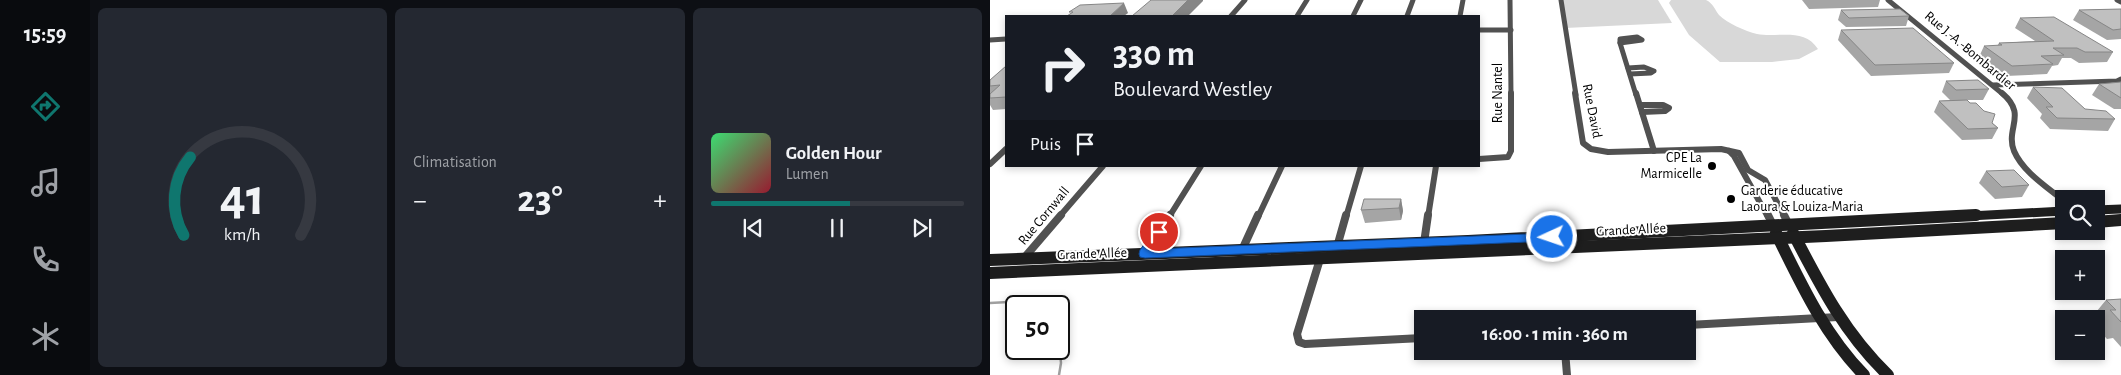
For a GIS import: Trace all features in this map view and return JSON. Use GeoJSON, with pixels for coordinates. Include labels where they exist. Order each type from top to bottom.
{"type":"FeatureCollection","features":[{"type":"Feature","properties":{"kind":"main road"},"geometry":{"type":"LineString","coordinates":[[2105,209],[2121,208]]}},
{"type":"Feature","properties":{"kind":"main road","name":"Grande Allée"},"geometry":{"type":"LineString","coordinates":[[990,260],[1337,247],[2055,211]]}},
{"type":"Feature","properties":{"kind":"main road"},"geometry":{"type":"LineString","coordinates":[[2105,221],[2121,220]]}},
{"type":"Feature","properties":{"kind":"main road","name":"Grande Allée"},"geometry":{"type":"LineString","coordinates":[[990,273],[1796,238],[2055,224]]}},
{"type":"Feature","properties":{"kind":"main road"},"geometry":{"type":"LineString","coordinates":[[1773,225],[1819,319],[1834,342],[1864,375]]}},
{"type":"Feature","properties":{"kind":"main road"},"geometry":{"type":"LineString","coordinates":[[1789,225],[1838,317],[1861,348],[1888,375]]}},
{"type":"Feature","properties":{"kind":"street"},"geometry":{"type":"LineString","coordinates":[[1232,15],[1245,0]]}},
{"type":"Feature","properties":{"kind":"street"},"geometry":{"type":"LineString","coordinates":[[1298,15],[1307,0]]}},
{"type":"Feature","properties":{"kind":"street"},"geometry":{"type":"LineString","coordinates":[[1354,15],[1361,0]]}},
{"type":"Feature","properties":{"kind":"street"},"geometry":{"type":"LineString","coordinates":[[1407,15],[1412,0]]}},
{"type":"Feature","properties":{"kind":"street"},"geometry":{"type":"LineString","coordinates":[[1460,15],[1463,0]]}},
{"type":"Feature","properties":{"kind":"street","name":"Rue Nantel"},"geometry":{"type":"LineString","coordinates":[[1480,159],[1508,157],[1511,151],[1510,0]]}},
{"type":"Feature","properties":{"kind":"street","name":"Rue David"},"geometry":{"type":"LineString","coordinates":[[1561,0],[1583,142],[1587,148],[1595,151],[1654,152],[1726,150]]}},
{"type":"Feature","properties":{"kind":"street","name":"Rue J.-A.-Bombardier"},"geometry":{"type":"LineString","coordinates":[[1888,0],[2008,98],[2017,111],[2013,149],[2018,157],[2055,192]]}},
{"type":"Feature","properties":{"kind":"street"},"geometry":{"type":"LineString","coordinates":[[2117,0],[2121,2]]}},
{"type":"Feature","properties":{"kind":"street"},"geometry":{"type":"LineString","coordinates":[[1480,30],[1511,30]]}},
{"type":"Feature","properties":{"kind":"street"},"geometry":{"type":"LineString","coordinates":[[990,40],[1005,40]]}},
{"type":"Feature","properties":{"kind":"street"},"geometry":{"type":"LineString","coordinates":[[1620,43],[1654,152]]}},
{"type":"Feature","properties":{"kind":"street"},"geometry":{"type":"LineString","coordinates":[[1628,68],[1644,67],[1654,71],[1651,73],[1630,74]]}},
{"type":"Feature","properties":{"kind":"street"},"geometry":{"type":"LineString","coordinates":[[1993,85],[2117,81],[2121,79]]}},
{"type":"Feature","properties":{"kind":"street"},"geometry":{"type":"LineString","coordinates":[[990,164],[1005,150]]}},
{"type":"Feature","properties":{"kind":"street"},"geometry":{"type":"LineString","coordinates":[[1726,150],[1740,154],[1748,170],[1765,180],[1789,225]]}},
{"type":"Feature","properties":{"kind":"street"},"geometry":{"type":"LineString","coordinates":[[1726,150],[1734,156],[1773,225]]}},
{"type":"Feature","properties":{"kind":"street","name":"Rue Cornwall"},"geometry":{"type":"LineString","coordinates":[[1024,258],[1102,167]]}},
{"type":"Feature","properties":{"kind":"street"},"geometry":{"type":"LineString","coordinates":[[1136,267],[1200,167]]}},
{"type":"Feature","properties":{"kind":"street"},"geometry":{"type":"LineString","coordinates":[[1242,250],[1282,167]]}},
{"type":"Feature","properties":{"kind":"street"},"geometry":{"type":"LineString","coordinates":[[1337,247],[1361,167]]}},
{"type":"Feature","properties":{"kind":"street"},"geometry":{"type":"LineString","coordinates":[[1424,243],[1436,167]]}},
{"type":"Feature","properties":{"kind":"street"},"geometry":{"type":"LineString","coordinates":[[1320,259],[1297,334],[1299,342],[1305,344],[1414,338]]}},
{"type":"Feature","properties":{"kind":"street"},"geometry":{"type":"LineString","coordinates":[[1696,325],[1838,317]]}},
{"type":"Feature","properties":{"kind":"street"},"geometry":{"type":"LineString","coordinates":[[1566,360],[1567,375]]}},
{"type":"Feature","properties":{"kind":"shaded area"},"geometry":{"type":"Polygon","coordinates":[[[1560,0],[1658,0],[1672,23],[1565,28],[1560,0]]]}},
{"type":"Feature","properties":{"kind":"shaded area"},"geometry":{"type":"Polygon","coordinates":[[[1671,0],[1706,0],[1722,18],[1742,29],[1757,34],[1790,35],[1806,38],[1818,49],[1799,59],[1772,62],[1720,62],[1689,35],[1669,3],[1671,0]]]}},
{"type":"Feature","properties":{"kind":"building"},"geometry":{"type":"Polygon","coordinates":[[[1151,0],[1188,0],[1173,15],[1133,15],[1151,0]]]}},
{"type":"Feature","properties":{"kind":"building"},"geometry":{"type":"Polygon","coordinates":[[[1124,3],[1111,15],[1068,15],[1073,12],[1069,12],[1080,5],[1124,3]]]}},
{"type":"Feature","properties":{"kind":"building"},"geometry":{"type":"Polygon","coordinates":[[[1900,9],[1909,16],[1849,18],[1841,10],[1900,9]]]}},
{"type":"Feature","properties":{"kind":"building"},"geometry":{"type":"Polygon","coordinates":[[[2121,9],[2121,29],[2113,30],[2079,10],[2121,9]]]}},
{"type":"Feature","properties":{"kind":"building"},"geometry":{"type":"Polygon","coordinates":[[[2054,17],[2113,52],[2085,52],[2077,48],[2053,48],[2064,55],[2041,56],[2053,64],[2012,66],[1984,46],[2002,45],[1999,43],[2054,41],[2020,18],[2054,17]]]}},
{"type":"Feature","properties":{"kind":"building"},"geometry":{"type":"Polygon","coordinates":[[[1913,28],[1954,63],[1875,65],[1841,30],[1913,28]]]}},
{"type":"Feature","properties":{"kind":"building"},"geometry":{"type":"Polygon","coordinates":[[[1005,67],[1005,97],[990,98],[990,94],[1000,85],[990,86],[990,80],[1005,67]]]}},
{"type":"Feature","properties":{"kind":"building"},"geometry":{"type":"Polygon","coordinates":[[[1978,80],[1989,89],[1956,90],[1946,81],[1978,80]]]}},
{"type":"Feature","properties":{"kind":"building"},"geometry":{"type":"Polygon","coordinates":[[[2121,82],[2121,98],[2099,84],[2121,82]]]}},
{"type":"Feature","properties":{"kind":"building"},"geometry":{"type":"Polygon","coordinates":[[[2033,87],[2062,88],[2085,109],[2106,111],[2115,119],[2057,118],[2046,107],[2053,107],[2033,87]]]}},
{"type":"Feature","properties":{"kind":"building"},"geometry":{"type":"Polygon","coordinates":[[[1967,100],[1970,103],[1976,103],[1984,111],[1995,114],[1992,123],[1998,128],[1968,129],[1939,101],[1967,100]]]}},
{"type":"Feature","properties":{"kind":"building"},"geometry":{"type":"Polygon","coordinates":[[[2014,170],[2029,185],[2002,187],[1986,171],[2014,170]]]}},
{"type":"Feature","properties":{"kind":"building"},"geometry":{"type":"Polygon","coordinates":[[[1364,199],[1401,199],[1399,208],[1361,210],[1364,199]]]}},
{"type":"Feature","properties":{"kind":"building"},"geometry":{"type":"Polygon","coordinates":[[[2121,299],[2121,322],[2110,310],[2116,310],[2106,300],[2121,299]]]}},
{"type":"Feature","properties":{"kind":"waterway"},"geometry":{"type":"LineString","coordinates":[[990,303],[1005,302]]}},
{"type":"Feature","properties":{"kind":"waterway"},"geometry":{"type":"LineString","coordinates":[[1059,375],[1061,360]]}},
{"type":"Feature","properties":{"kind":"place","name":"CPE La Marmicelle"},"geometry":{"type":"Point","coordinates":[1712,166]}},
{"type":"Feature","properties":{"kind":"place","name":"Garderie éducative Laoura & Louiza-Maria"},"geometry":{"type":"Point","coordinates":[1731,199]}},
{"type":"Feature","properties":{"kind":"route"},"geometry":{"type":"LineString","coordinates":[[1159,232],[1145,254],[1552,237]]}}]}
